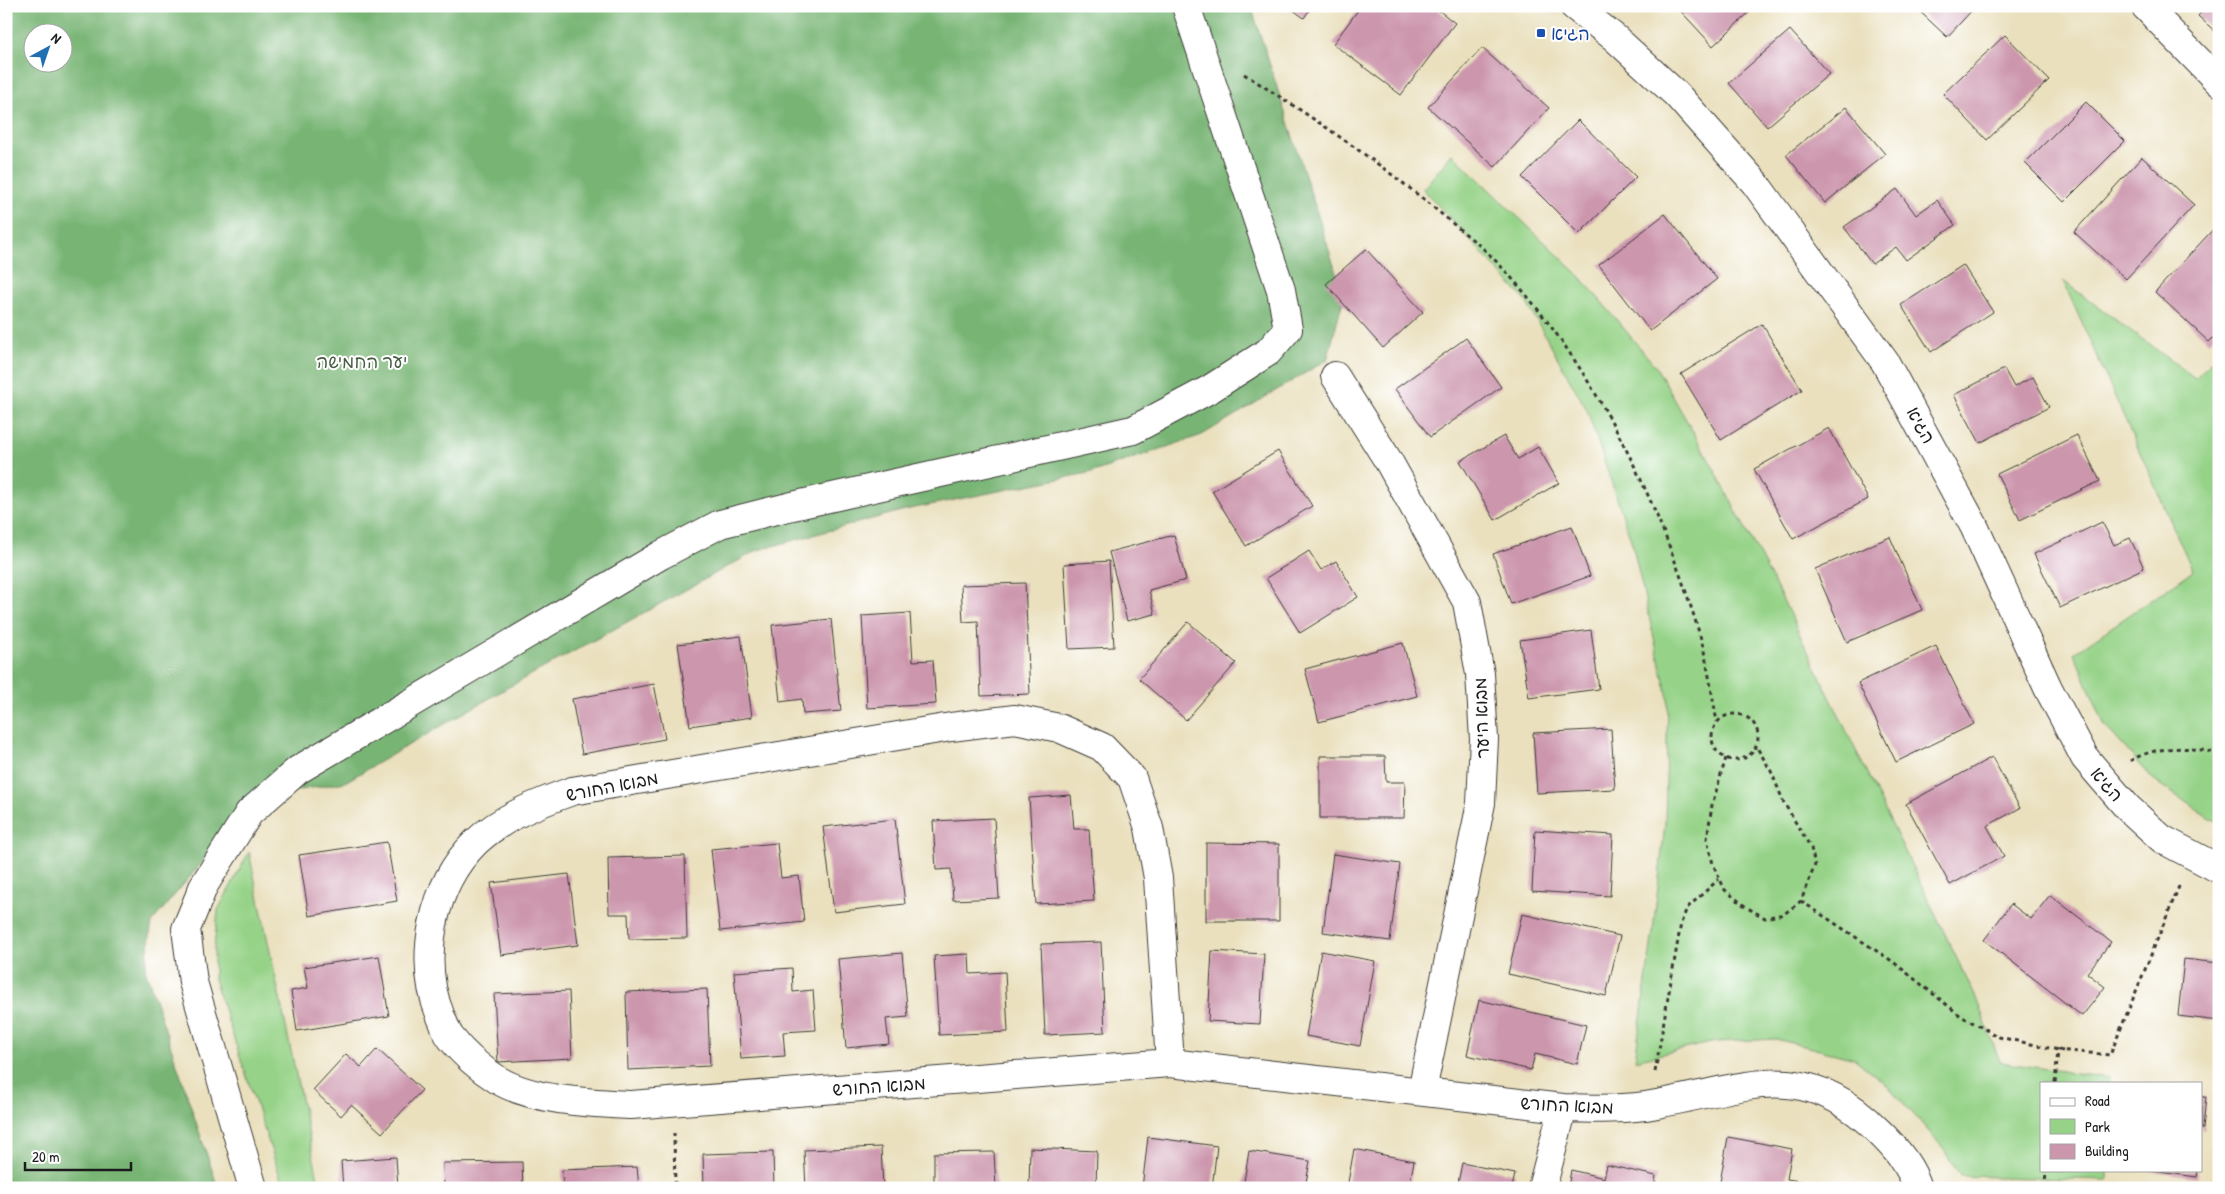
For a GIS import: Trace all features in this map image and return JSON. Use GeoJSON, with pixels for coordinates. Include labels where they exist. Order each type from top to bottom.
{"type":"FeatureCollection","features":[{"type":"Feature","properties":{"kind":"street"},"geometry":{"type":"LineString","coordinates":[[253,1188],[193,982],[186,929],[204,885],[249,813],[298,770],[661,555],[720,524],[788,506],[1133,430],[1210,388],[1268,352],[1288,329],[1281,290],[1197,44],[1186,6]]}},
{"type":"Feature","properties":{"kind":"street","name":"הגיא"},"geometry":{"type":"LineString","coordinates":[[1574,6],[1615,38],[1677,96],[1755,183],[1885,362],[1974,526],[2048,688],[2085,758],[2127,807],[2162,840],[2219,869]]}},
{"type":"Feature","properties":{"kind":"street"},"geometry":{"type":"LineString","coordinates":[[2145,6],[2219,82]]}},
{"type":"Feature","properties":{"kind":"street","name":"מבוא היער"},"geometry":{"type":"LineString","coordinates":[[1335,376],[1389,462],[1467,602],[1480,674],[1484,739],[1481,803],[1422,1092]]}},
{"type":"Feature","properties":{"kind":"street","name":"מבוא החורש"},"geometry":{"type":"LineString","coordinates":[[1170,1063],[1158,878],[1149,828],[1132,778],[1102,748],[1059,728],[1015,719],[952,727],[572,791],[536,804],[505,821],[477,841],[456,866],[432,924],[428,963],[437,1006],[450,1037],[475,1063],[500,1081],[534,1094],[577,1102],[631,1105],[1170,1063],[1563,1108],[1611,1110],[1649,1105],[1754,1084],[1794,1083],[1833,1095],[1868,1120],[1890,1143],[1914,1174],[1918,1188]]}},
{"type":"Feature","properties":{"kind":"street"},"geometry":{"type":"LineString","coordinates":[[1542,1188],[1563,1108]]}},
{"type":"Feature","properties":{"kind":"path"},"geometry":{"type":"LineString","coordinates":[[1197,44],[1341,136],[1400,179],[1492,256],[1538,309],[1587,381],[1627,451],[1655,508],[1701,641],[1717,722]]}},
{"type":"Feature","properties":{"kind":"path"},"geometry":{"type":"LineString","coordinates":[[1731,714],[1746,716],[1756,727],[1758,738],[1756,746],[1745,758],[1733,760],[1726,758],[1718,753],[1711,738],[1712,730],[1717,722],[1731,714]]}},
{"type":"Feature","properties":{"kind":"path"},"geometry":{"type":"LineString","coordinates":[[1726,758],[1712,805],[1707,839],[1713,864],[1725,890],[1746,908],[1765,918],[1784,914],[1801,901],[1815,865],[1811,848],[1784,803],[1771,772],[1756,746]]}},
{"type":"Feature","properties":{"kind":"path"},"geometry":{"type":"LineString","coordinates":[[2102,778],[2136,757],[2172,748],[2219,754]]}},
{"type":"Feature","properties":{"kind":"path"},"geometry":{"type":"LineString","coordinates":[[2055,1082],[2058,1050],[2110,1055],[2192,855]]}},
{"type":"Feature","properties":{"kind":"path"},"geometry":{"type":"LineString","coordinates":[[1649,1105],[1682,923],[1687,908],[1719,878]]}},
{"type":"Feature","properties":{"kind":"path"},"geometry":{"type":"LineString","coordinates":[[1801,901],[1892,961],[1961,1016],[1999,1037],[2063,1051]]}},
{"type":"Feature","properties":{"kind":"path"},"geometry":{"type":"LineString","coordinates":[[674,1102],[675,1188]]}},
{"type":"Feature","properties":{"kind":"path"},"geometry":{"type":"LineString","coordinates":[[2044,1188],[2046,1172]]}},
{"type":"Feature","properties":{"kind":"green space","name":"יער החמישה"},"geometry":{"type":"Polygon","coordinates":[[[6,6],[1251,6],[1344,297],[1327,360],[1202,435],[1093,472],[905,510],[758,550],[507,688],[345,782],[256,798],[152,922],[145,969],[218,1188],[6,1188],[6,6]]]}},
{"type":"Feature","properties":{"kind":"green space"},"geometry":{"type":"Polygon","coordinates":[[[1452,154],[1579,275],[1656,367],[1712,465],[1782,598],[1976,998],[2000,1062],[2109,1078],[2109,1082],[2040,1082],[2040,1172],[2108,1172],[2108,1180],[1960,1176],[1941,1145],[1888,1086],[1855,1059],[1776,1039],[1715,1042],[1635,1060],[1653,931],[1665,824],[1668,698],[1632,543],[1587,410],[1525,300],[1423,189],[1452,154]]]}},
{"type":"Feature","properties":{"kind":"green space"},"geometry":{"type":"Polygon","coordinates":[[[2063,281],[2195,378],[2219,354],[2219,822],[2208,817],[2156,782],[2105,726],[2074,653],[2193,571],[2063,281]]]}},
{"type":"Feature","properties":{"kind":"green space"},"geometry":{"type":"Polygon","coordinates":[[[249,852],[320,1188],[284,1188],[214,979],[214,948],[218,910],[249,852]]]}},
{"type":"Feature","properties":{"kind":"building"},"geometry":{"type":"Polygon","coordinates":[[[1288,6],[1312,6],[1304,18],[1288,6]]]}},
{"type":"Feature","properties":{"kind":"building"},"geometry":{"type":"Polygon","coordinates":[[[1361,6],[1433,6],[1455,23],[1401,95],[1333,44],[1361,6]]]}},
{"type":"Feature","properties":{"kind":"building"},"geometry":{"type":"Polygon","coordinates":[[[1676,6],[1756,6],[1713,46],[1676,6]]]}},
{"type":"Feature","properties":{"kind":"building"},"geometry":{"type":"Polygon","coordinates":[[[1914,6],[1976,6],[1947,37],[1914,6]]]}},
{"type":"Feature","properties":{"kind":"building"},"geometry":{"type":"Polygon","coordinates":[[[2207,6],[2219,6],[2219,35],[2198,16],[2207,6]]]}},
{"type":"Feature","properties":{"kind":"building"},"geometry":{"type":"Polygon","coordinates":[[[1790,30],[1829,74],[1767,127],[1729,83],[1790,30]]]}},
{"type":"Feature","properties":{"kind":"building"},"geometry":{"type":"Polygon","coordinates":[[[2005,35],[2049,80],[1987,140],[1943,94],[2005,35]]]}},
{"type":"Feature","properties":{"kind":"building"},"geometry":{"type":"Polygon","coordinates":[[[1482,48],[1549,108],[1495,167],[1428,107],[1482,48]]]}},
{"type":"Feature","properties":{"kind":"building"},"geometry":{"type":"Polygon","coordinates":[[[2086,102],[2125,141],[2064,202],[2025,163],[2086,102]]]}},
{"type":"Feature","properties":{"kind":"building"},"geometry":{"type":"Polygon","coordinates":[[[1846,107],[1885,154],[1825,203],[1786,155],[1846,107]]]}},
{"type":"Feature","properties":{"kind":"building"},"geometry":{"type":"Polygon","coordinates":[[[1578,120],[1636,177],[1579,234],[1522,177],[1578,120]]]}},
{"type":"Feature","properties":{"kind":"building"},"geometry":{"type":"Polygon","coordinates":[[[2142,157],[2194,205],[2126,279],[2074,232],[2142,157]]]}},
{"type":"Feature","properties":{"kind":"building"},"geometry":{"type":"Polygon","coordinates":[[[1897,189],[1916,215],[1937,200],[1955,225],[1906,260],[1896,247],[1872,264],[1844,227],[1897,189]]]}},
{"type":"Feature","properties":{"kind":"building"},"geometry":{"type":"Polygon","coordinates":[[[1665,214],[1717,279],[1650,331],[1599,265],[1665,214]]]}},
{"type":"Feature","properties":{"kind":"building"},"geometry":{"type":"Polygon","coordinates":[[[2219,223],[2219,332],[2209,342],[2155,292],[2219,223]]]}},
{"type":"Feature","properties":{"kind":"building"},"geometry":{"type":"Polygon","coordinates":[[[1366,249],[1423,312],[1383,348],[1326,284],[1366,249]]]}},
{"type":"Feature","properties":{"kind":"building"},"geometry":{"type":"Polygon","coordinates":[[[1963,265],[1993,312],[1931,352],[1901,305],[1963,265]]]}},
{"type":"Feature","properties":{"kind":"building"},"geometry":{"type":"Polygon","coordinates":[[[1762,324],[1802,390],[1721,440],[1681,374],[1762,324]]]}},
{"type":"Feature","properties":{"kind":"building"},"geometry":{"type":"Polygon","coordinates":[[[1466,338],[1501,387],[1430,437],[1395,389],[1466,338]]]}},
{"type":"Feature","properties":{"kind":"building"},"geometry":{"type":"Polygon","coordinates":[[[2004,369],[2014,387],[2033,377],[2049,407],[1980,443],[1954,395],[2004,369]]]}},
{"type":"Feature","properties":{"kind":"building"},"geometry":{"type":"Polygon","coordinates":[[[1829,428],[1868,499],[1793,539],[1754,469],[1829,428]]]}},
{"type":"Feature","properties":{"kind":"building"},"geometry":{"type":"Polygon","coordinates":[[[2077,435],[2100,481],[2020,520],[1997,474],[2077,435]]]}},
{"type":"Feature","properties":{"kind":"building"},"geometry":{"type":"Polygon","coordinates":[[[1504,436],[1518,459],[1538,447],[1559,483],[1495,520],[1460,461],[1504,436]]]}},
{"type":"Feature","properties":{"kind":"building"},"geometry":{"type":"Polygon","coordinates":[[[1278,451],[1312,506],[1246,546],[1212,491],[1278,451]]]}},
{"type":"Feature","properties":{"kind":"building"},"geometry":{"type":"Polygon","coordinates":[[[2102,522],[2114,545],[2130,538],[2144,568],[2060,608],[2034,554],[2102,522]]]}},
{"type":"Feature","properties":{"kind":"building"},"geometry":{"type":"Polygon","coordinates":[[[1572,526],[1590,576],[1511,604],[1493,554],[1572,526]]]}},
{"type":"Feature","properties":{"kind":"building"},"geometry":{"type":"Polygon","coordinates":[[[1174,535],[1186,580],[1149,590],[1155,614],[1127,621],[1109,552],[1174,535]]]}},
{"type":"Feature","properties":{"kind":"building"},"geometry":{"type":"Polygon","coordinates":[[[1890,537],[1922,610],[1847,642],[1815,569],[1890,537]]]}},
{"type":"Feature","properties":{"kind":"building"},"geometry":{"type":"Polygon","coordinates":[[[1309,551],[1321,570],[1336,561],[1358,597],[1300,633],[1266,578],[1309,551]]]}},
{"type":"Feature","properties":{"kind":"building"},"geometry":{"type":"Polygon","coordinates":[[[1109,561],[1114,647],[1069,649],[1064,564],[1109,561]]]}},
{"type":"Feature","properties":{"kind":"building"},"geometry":{"type":"Polygon","coordinates":[[[1025,583],[1030,694],[981,696],[978,621],[963,622],[961,585],[1025,583]]]}},
{"type":"Feature","properties":{"kind":"building"},"geometry":{"type":"Polygon","coordinates":[[[910,613],[913,661],[933,660],[936,704],[867,708],[862,616],[910,613]]]}},
{"type":"Feature","properties":{"kind":"building"},"geometry":{"type":"Polygon","coordinates":[[[831,619],[841,711],[803,714],[802,699],[780,702],[772,625],[831,619]]]}},
{"type":"Feature","properties":{"kind":"building"},"geometry":{"type":"Polygon","coordinates":[[[1188,622],[1236,663],[1186,720],[1139,679],[1188,622]]]}},
{"type":"Feature","properties":{"kind":"building"},"geometry":{"type":"Polygon","coordinates":[[[1591,630],[1599,689],[1529,698],[1520,640],[1591,630]]]}},
{"type":"Feature","properties":{"kind":"building"},"geometry":{"type":"Polygon","coordinates":[[[741,636],[752,717],[690,726],[678,644],[741,636]]]}},
{"type":"Feature","properties":{"kind":"building"},"geometry":{"type":"Polygon","coordinates":[[[1403,643],[1417,696],[1319,722],[1305,669],[1403,643]]]}},
{"type":"Feature","properties":{"kind":"building"},"geometry":{"type":"Polygon","coordinates":[[[1936,646],[1974,724],[1896,762],[1858,683],[1936,646]]]}},
{"type":"Feature","properties":{"kind":"building"},"geometry":{"type":"Polygon","coordinates":[[[654,684],[665,739],[582,754],[572,699],[654,684]]]}},
{"type":"Feature","properties":{"kind":"building"},"geometry":{"type":"Polygon","coordinates":[[[1611,729],[1615,789],[1537,793],[1533,733],[1611,729]]]}},
{"type":"Feature","properties":{"kind":"building"},"geometry":{"type":"Polygon","coordinates":[[[1320,756],[1385,756],[1386,782],[1405,782],[1404,818],[1320,818],[1320,756]]]}},
{"type":"Feature","properties":{"kind":"building"},"geometry":{"type":"Polygon","coordinates":[[[1992,757],[2020,808],[1987,826],[2004,856],[1950,885],[1906,804],[1992,757]]]}},
{"type":"Feature","properties":{"kind":"building"},"geometry":{"type":"Polygon","coordinates":[[[1071,795],[1074,829],[1089,829],[1094,901],[1036,904],[1029,798],[1071,795]]]}},
{"type":"Feature","properties":{"kind":"building"},"geometry":{"type":"Polygon","coordinates":[[[994,818],[999,898],[953,900],[951,869],[936,870],[933,821],[994,818]]]}},
{"type":"Feature","properties":{"kind":"building"},"geometry":{"type":"Polygon","coordinates":[[[895,819],[905,904],[834,912],[823,827],[895,819]]]}},
{"type":"Feature","properties":{"kind":"building"},"geometry":{"type":"Polygon","coordinates":[[[1535,830],[1613,835],[1610,896],[1532,891],[1535,830]]]}},
{"type":"Feature","properties":{"kind":"building"},"geometry":{"type":"Polygon","coordinates":[[[387,842],[397,901],[309,916],[299,855],[387,842]]]}},
{"type":"Feature","properties":{"kind":"building"},"geometry":{"type":"Polygon","coordinates":[[[777,843],[781,878],[799,876],[804,922],[720,931],[711,849],[777,843]]]}},
{"type":"Feature","properties":{"kind":"building"},"geometry":{"type":"Polygon","coordinates":[[[1206,843],[1279,844],[1279,921],[1206,921],[1206,843]]]}},
{"type":"Feature","properties":{"kind":"building"},"geometry":{"type":"Polygon","coordinates":[[[1333,854],[1400,864],[1390,941],[1323,932],[1333,854]]]}},
{"type":"Feature","properties":{"kind":"building"},"geometry":{"type":"Polygon","coordinates":[[[685,856],[687,938],[629,939],[628,914],[609,914],[608,858],[685,856]]]}},
{"type":"Feature","properties":{"kind":"building"},"geometry":{"type":"Polygon","coordinates":[[[569,874],[578,945],[501,955],[491,883],[569,874]]]}},
{"type":"Feature","properties":{"kind":"building"},"geometry":{"type":"Polygon","coordinates":[[[2050,895],[2111,942],[2087,973],[2105,987],[2082,1016],[1984,940],[2011,904],[2031,919],[2050,895]]]}},
{"type":"Feature","properties":{"kind":"building"},"geometry":{"type":"Polygon","coordinates":[[[1522,914],[1620,936],[1606,996],[1508,974],[1522,914]]]}},
{"type":"Feature","properties":{"kind":"building"},"geometry":{"type":"Polygon","coordinates":[[[1101,942],[1105,1032],[1045,1035],[1041,944],[1101,942]]]}},
{"type":"Feature","properties":{"kind":"building"},"geometry":{"type":"Polygon","coordinates":[[[1212,951],[1264,954],[1260,1024],[1208,1021],[1212,951]]]}},
{"type":"Feature","properties":{"kind":"building"},"geometry":{"type":"Polygon","coordinates":[[[1321,951],[1375,961],[1360,1046],[1306,1036],[1321,951]]]}},
{"type":"Feature","properties":{"kind":"building"},"geometry":{"type":"Polygon","coordinates":[[[902,953],[908,1017],[886,1019],[889,1044],[846,1048],[838,959],[902,953]]]}},
{"type":"Feature","properties":{"kind":"building"},"geometry":{"type":"Polygon","coordinates":[[[969,954],[970,974],[1005,972],[1008,1032],[939,1035],[934,956],[969,954]]]}},
{"type":"Feature","properties":{"kind":"building"},"geometry":{"type":"Polygon","coordinates":[[[379,956],[389,1016],[297,1031],[291,991],[308,988],[304,967],[379,956]]]}},
{"type":"Feature","properties":{"kind":"building"},"geometry":{"type":"Polygon","coordinates":[[[2184,959],[2219,963],[2219,1021],[2178,1016],[2184,959]]]}},
{"type":"Feature","properties":{"kind":"building"},"geometry":{"type":"Polygon","coordinates":[[[792,968],[793,992],[813,990],[816,1030],[783,1032],[785,1056],[741,1059],[734,972],[792,968]]]}},
{"type":"Feature","properties":{"kind":"building"},"geometry":{"type":"Polygon","coordinates":[[[707,989],[710,1066],[628,1070],[626,992],[707,989]]]}},
{"type":"Feature","properties":{"kind":"building"},"geometry":{"type":"Polygon","coordinates":[[[569,991],[572,1058],[498,1062],[494,994],[569,991]]]}},
{"type":"Feature","properties":{"kind":"building"},"geometry":{"type":"Polygon","coordinates":[[[1479,1000],[1586,1025],[1577,1064],[1535,1054],[1531,1070],[1467,1055],[1479,1000]]]}},
{"type":"Feature","properties":{"kind":"building"},"geometry":{"type":"Polygon","coordinates":[[[377,1049],[422,1090],[382,1133],[351,1105],[341,1116],[313,1090],[346,1054],[361,1067],[377,1049]]]}},
{"type":"Feature","properties":{"kind":"building"},"geometry":{"type":"Polygon","coordinates":[[[2202,1097],[2206,1097],[2203,1129],[2202,1097]]]}},
{"type":"Feature","properties":{"kind":"building"},"geometry":{"type":"Polygon","coordinates":[[[1148,1137],[1217,1146],[1212,1188],[1142,1188],[1148,1137]]]}},
{"type":"Feature","properties":{"kind":"building"},"geometry":{"type":"Polygon","coordinates":[[[1728,1137],[1792,1149],[1787,1179],[1818,1184],[1817,1188],[1719,1188],[1728,1137]]]}},
{"type":"Feature","properties":{"kind":"building"},"geometry":{"type":"Polygon","coordinates":[[[881,1147],[883,1188],[806,1188],[804,1150],[881,1147]]]}},
{"type":"Feature","properties":{"kind":"building"},"geometry":{"type":"Polygon","coordinates":[[[1030,1148],[1097,1151],[1096,1188],[1029,1188],[1030,1148]]]}},
{"type":"Feature","properties":{"kind":"building"},"geometry":{"type":"Polygon","coordinates":[[[1354,1149],[1414,1161],[1409,1188],[1347,1188],[1354,1149]]]}},
{"type":"Feature","properties":{"kind":"building"},"geometry":{"type":"Polygon","coordinates":[[[1249,1151],[1310,1161],[1305,1188],[1243,1188],[1249,1151]]]}},
{"type":"Feature","properties":{"kind":"building"},"geometry":{"type":"Polygon","coordinates":[[[773,1152],[774,1188],[704,1188],[703,1154],[773,1152]]]}},
{"type":"Feature","properties":{"kind":"building"},"geometry":{"type":"Polygon","coordinates":[[[994,1152],[996,1188],[919,1188],[919,1186],[934,1185],[934,1153],[994,1152]]]}},
{"type":"Feature","properties":{"kind":"building"},"geometry":{"type":"Polygon","coordinates":[[[396,1157],[398,1188],[343,1188],[341,1161],[396,1157]]]}},
{"type":"Feature","properties":{"kind":"building"},"geometry":{"type":"Polygon","coordinates":[[[522,1162],[523,1188],[444,1188],[443,1163],[522,1162]]]}},
{"type":"Feature","properties":{"kind":"building"},"geometry":{"type":"Polygon","coordinates":[[[1462,1163],[1515,1174],[1512,1188],[1457,1188],[1462,1163]]]}},
{"type":"Feature","properties":{"kind":"building"},"geometry":{"type":"Polygon","coordinates":[[[1607,1165],[1656,1176],[1654,1188],[1568,1188],[1571,1170],[1604,1178],[1607,1165]]]}},
{"type":"Feature","properties":{"kind":"building"},"geometry":{"type":"Polygon","coordinates":[[[637,1167],[639,1188],[563,1188],[562,1170],[637,1167]]]}},
{"type":"Feature","properties":{"kind":"building"},"geometry":{"type":"Polygon","coordinates":[[[2160,1172],[2198,1172],[2197,1177],[2160,1172]]]}},
{"type":"Feature","properties":{"kind":"place","name":"הגיא"},"geometry":{"type":"Point","coordinates":[1541,33]}}]}
